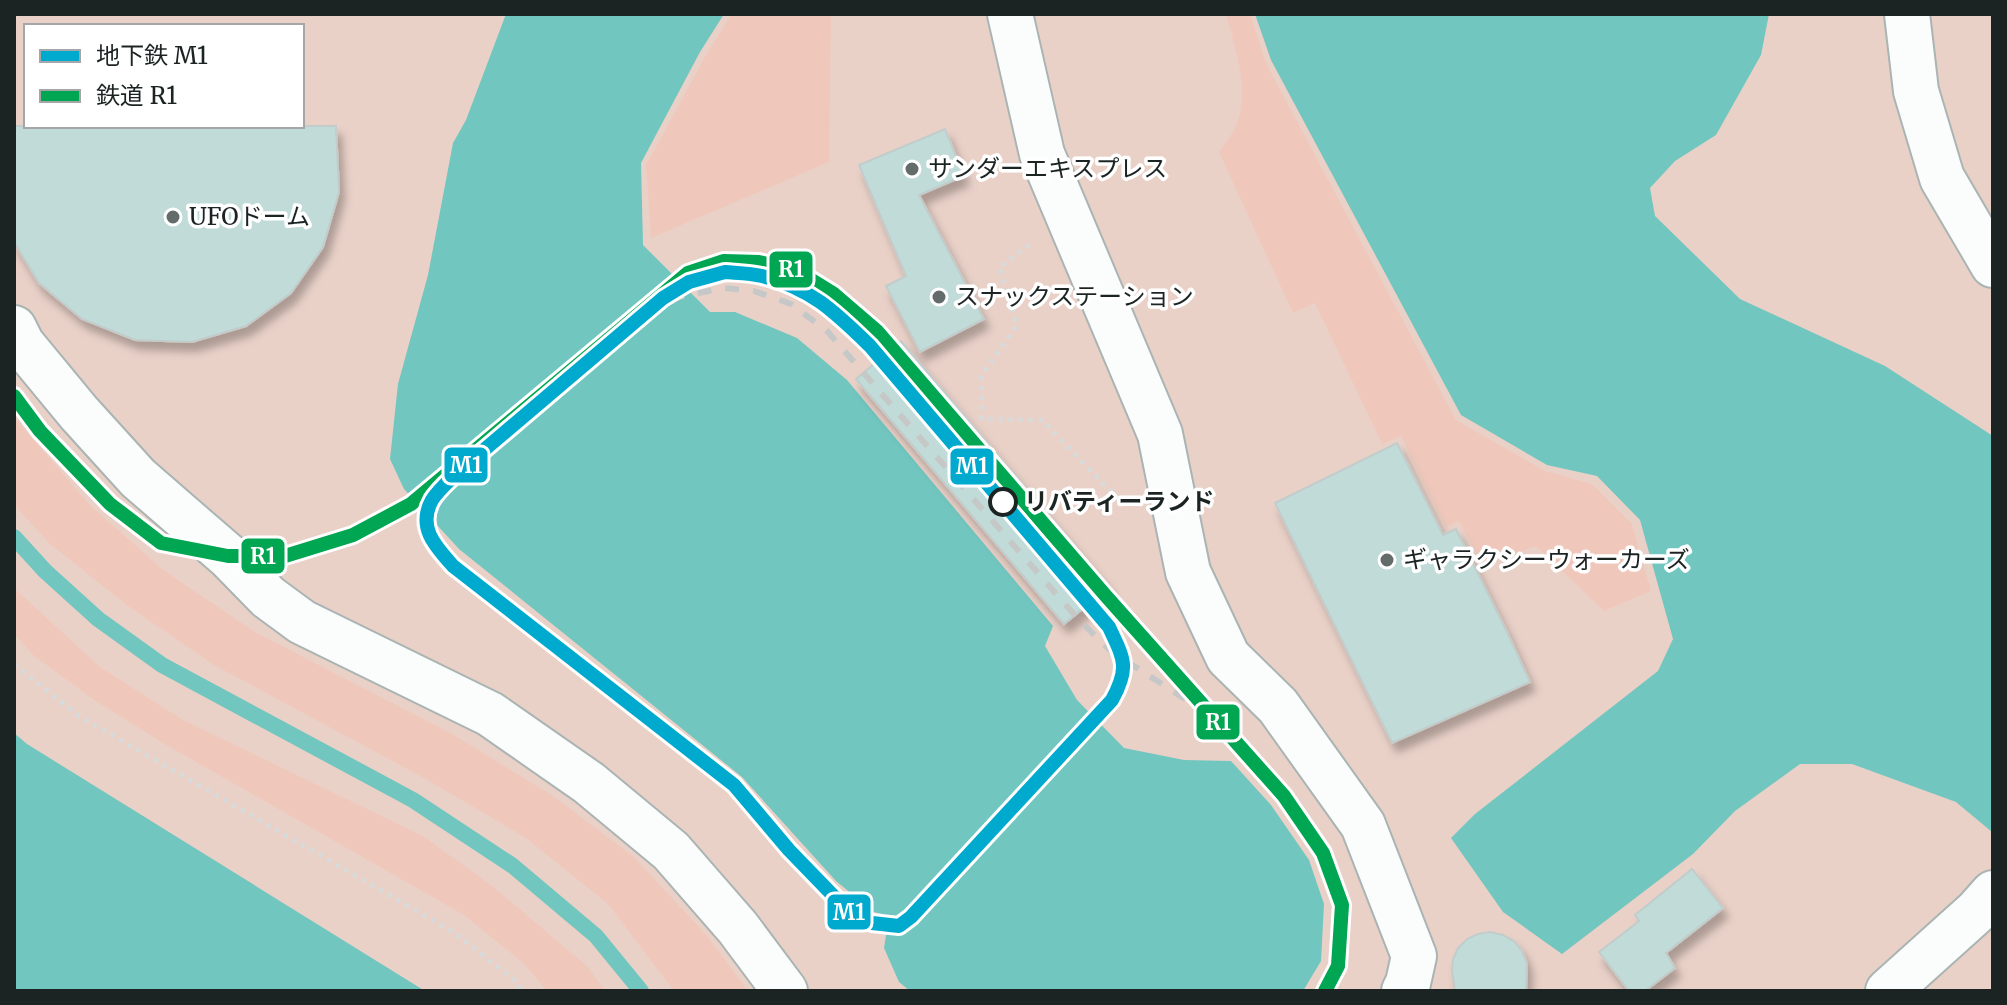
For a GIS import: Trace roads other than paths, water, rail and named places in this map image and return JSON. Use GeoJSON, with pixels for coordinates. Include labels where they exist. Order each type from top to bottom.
{"type":"FeatureCollection","features":[{"type":"Feature","properties":{"kind":"street"},"geometry":{"type":"LineString","coordinates":[[1010,14],[1042,154],[1160,434],[1188,572],[1228,657],[1278,706],[1363,825],[1414,956],[1404,991]]}},
{"type":"Feature","properties":{"kind":"street"},"geometry":{"type":"LineString","coordinates":[[1907,14],[1916,91],[1942,178],[1993,265]]}},
{"type":"Feature","properties":{"kind":"street"},"geometry":{"type":"LineString","coordinates":[[14,328],[31,356],[138,478],[228,556],[268,597],[302,622],[490,714],[589,783],[671,851],[738,928],[785,991]]}},
{"type":"Feature","properties":{"kind":"street"},"geometry":{"type":"LineString","coordinates":[[1888,991],[1985,902]]}},
{"type":"Feature","properties":{"kind":"water"},"geometry":{"type":"Polygon","coordinates":[[[506,14],[724,14],[700,52],[641,163],[643,245],[710,312],[735,312],[797,338],[847,380],[1053,626],[1045,646],[1077,700],[1124,748],[1184,760],[1231,761],[1271,805],[1309,860],[1324,904],[1321,961],[1303,991],[910,991],[899,982],[884,948],[889,916],[874,912],[836,881],[742,777],[459,549],[404,489],[390,459],[398,384],[428,275],[453,143],[466,120],[506,14]]]}},
{"type":"Feature","properties":{"kind":"water"},"geometry":{"type":"Polygon","coordinates":[[[1255,14],[1769,14],[1761,55],[1716,135],[1675,161],[1650,188],[1655,216],[1740,299],[1885,366],[1993,436],[1993,846],[1992,832],[1956,802],[1852,764],[1800,764],[1735,811],[1693,854],[1562,954],[1503,912],[1451,838],[1475,814],[1658,671],[1673,639],[1640,520],[1597,476],[1547,465],[1461,415],[1271,60],[1255,14]]]}},
{"type":"Feature","properties":{"kind":"water"},"geometry":{"type":"Polygon","coordinates":[[[14,733],[27,744],[425,991],[14,991],[14,733]]]}},
{"type":"Feature","properties":{"kind":"waterway"},"geometry":{"type":"LineString","coordinates":[[14,537],[45,571],[98,619],[162,665],[413,800],[513,866],[596,936],[641,991]]}},
{"type":"Feature","properties":{"kind":"railway"},"geometry":{"type":"LineString","coordinates":[[725,272],[762,276],[795,287],[833,312],[870,346],[1109,627],[1121,655],[1123,671],[1112,700],[911,917],[899,926],[872,923],[850,913],[789,850],[734,785],[453,566],[434,543],[427,527],[426,519],[432,500],[458,472],[663,298],[689,282],[725,272]]}},
{"type":"Feature","properties":{"kind":"railway"},"geometry":{"type":"LineString","coordinates":[[671,301],[724,288],[754,291],[791,304],[827,331],[1078,619],[1112,652],[1220,723]]}},
{"type":"Feature","properties":{"kind":"metro line","name":"M1"},"geometry":{"type":"LineString","coordinates":[[725,272],[762,276],[795,287],[833,312],[870,346],[1109,627],[1121,655],[1123,671],[1112,700],[911,917],[899,926],[872,923],[850,913],[789,850],[734,785],[453,566],[434,543],[427,527],[426,519],[432,500],[458,472],[663,298],[689,282],[725,272]]}},
{"type":"Feature","properties":{"kind":"rail line","name":"R1"},"geometry":{"type":"LineString","coordinates":[[14,396],[40,431],[110,504],[161,543],[228,556],[285,556],[353,535],[411,504],[688,273],[724,261],[759,262],[797,271],[834,294],[877,331],[1284,796],[1323,853],[1342,905],[1338,966],[1325,991]]}},
{"type":"Feature","properties":{"kind":"place","name":"サンダーエキスプレス"},"geometry":{"type":"Point","coordinates":[912,169]}},
{"type":"Feature","properties":{"kind":"place","name":"UFOドーム"},"geometry":{"type":"Point","coordinates":[173,217]}},
{"type":"Feature","properties":{"kind":"place","name":"スナックステーション"},"geometry":{"type":"Point","coordinates":[939,297]}},
{"type":"Feature","properties":{"kind":"place","name":"リバティーランド"},"geometry":{"type":"Point","coordinates":[1003,502]}},
{"type":"Feature","properties":{"kind":"place","name":"ギャラクシーウォーカーズ"},"geometry":{"type":"Point","coordinates":[1387,560]}}]}
